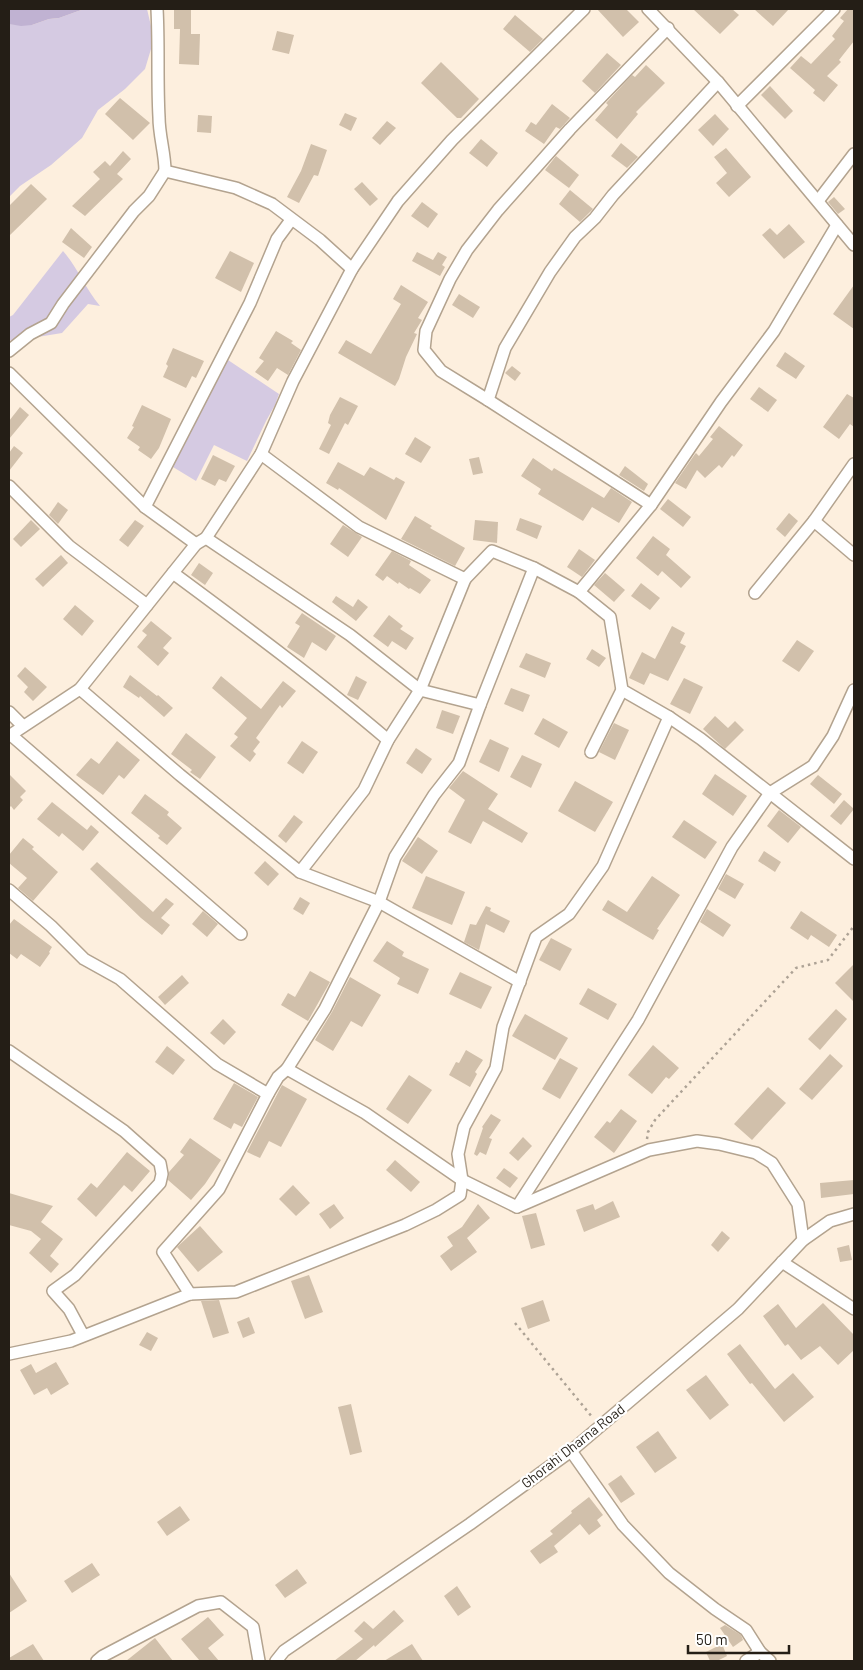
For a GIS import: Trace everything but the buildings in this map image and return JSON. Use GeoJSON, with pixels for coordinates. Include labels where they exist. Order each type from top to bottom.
{"type":"FeatureCollection","features":[{"type":"Feature","properties":{"kind":"street"},"geometry":{"type":"LineString","coordinates":[[9,351],[30,334],[51,323],[62,304],[134,211],[149,196],[165,171],[158,119],[159,47],[157,9]]}},
{"type":"Feature","properties":{"kind":"street"},"geometry":{"type":"LineString","coordinates":[[241,934],[10,735],[80,689],[201,541],[261,454],[293,381],[352,269],[398,201],[452,140],[584,9]]}},
{"type":"Feature","properties":{"kind":"street"},"geometry":{"type":"LineString","coordinates":[[648,9],[718,82],[853,242]]}},
{"type":"Feature","properties":{"kind":"street"},"geometry":{"type":"LineString","coordinates":[[737,106],[834,9]]}},
{"type":"Feature","properties":{"kind":"street"},"geometry":{"type":"LineString","coordinates":[[651,505],[441,371],[424,350],[426,331],[450,278],[467,250],[498,210],[570,129],[668,28]]}},
{"type":"Feature","properties":{"kind":"street"},"geometry":{"type":"LineString","coordinates":[[488,400],[505,348],[536,294],[574,237],[596,218],[613,195],[718,82]]}},
{"type":"Feature","properties":{"kind":"street"},"geometry":{"type":"LineString","coordinates":[[818,201],[854,154]]}},
{"type":"Feature","properties":{"kind":"street"},"geometry":{"type":"LineString","coordinates":[[165,171],[236,188],[272,204],[320,240],[352,269]]}},
{"type":"Feature","properties":{"kind":"street"},"geometry":{"type":"LineString","coordinates":[[145,507],[250,303],[277,239],[291,220]]}},
{"type":"Feature","properties":{"kind":"street"},"geometry":{"type":"LineString","coordinates":[[579,592],[651,505],[721,402],[774,331],[837,225]]}},
{"type":"Feature","properties":{"kind":"street"},"geometry":{"type":"LineString","coordinates":[[9,373],[145,507],[350,635],[420,690],[480,704]]}},
{"type":"Feature","properties":{"kind":"street"},"geometry":{"type":"LineString","coordinates":[[261,454],[359,527],[465,579]]}},
{"type":"Feature","properties":{"kind":"street"},"geometry":{"type":"LineString","coordinates":[[756,593],[814,521],[854,464]]}},
{"type":"Feature","properties":{"kind":"street"},"geometry":{"type":"LineString","coordinates":[[9,486],[70,546],[147,605]]}},
{"type":"Feature","properties":{"kind":"street"},"geometry":{"type":"LineString","coordinates":[[814,521],[854,555]]}},
{"type":"Feature","properties":{"kind":"street"},"geometry":{"type":"LineString","coordinates":[[300,872],[364,790],[388,740],[420,690],[465,579],[492,551],[534,568],[579,592],[610,617],[622,690],[591,752]]}},
{"type":"Feature","properties":{"kind":"street"},"geometry":{"type":"LineString","coordinates":[[190,1294],[163,1252],[219,1189],[278,1077],[287,1069],[325,1009],[379,902],[395,857],[434,795],[459,763],[480,704],[534,568]]}},
{"type":"Feature","properties":{"kind":"street"},"geometry":{"type":"LineString","coordinates":[[173,573],[264,641],[388,740]]}},
{"type":"Feature","properties":{"kind":"street"},"geometry":{"type":"LineString","coordinates":[[80,689],[180,775],[300,872],[379,902],[520,982]]}},
{"type":"Feature","properties":{"kind":"street"},"geometry":{"type":"LineString","coordinates":[[622,690],[669,717],[701,739],[854,859]]}},
{"type":"Feature","properties":{"kind":"street"},"geometry":{"type":"LineString","coordinates":[[517,1207],[638,1020],[732,846],[770,793],[812,766],[832,736],[854,690]]}},
{"type":"Feature","properties":{"kind":"street"},"geometry":{"type":"LineString","coordinates":[[9,712],[23,726]]}},
{"type":"Feature","properties":{"kind":"street"},"geometry":{"type":"LineString","coordinates":[[9,1354],[71,1341],[190,1294],[236,1292],[405,1225],[436,1210],[460,1195],[462,1180],[458,1154],[464,1127],[496,1068],[503,1027],[536,937],[568,914],[603,866],[669,717]]}},
{"type":"Feature","properties":{"kind":"street"},"geometry":{"type":"LineString","coordinates":[[9,890],[51,926],[84,959],[120,979],[217,1064],[268,1094]]}},
{"type":"Feature","properties":{"kind":"street"},"geometry":{"type":"LineString","coordinates":[[9,1051],[124,1132],[160,1163],[162,1174],[160,1182],[75,1276],[53,1291],[70,1310],[83,1335]]}},
{"type":"Feature","properties":{"kind":"street"},"geometry":{"type":"LineString","coordinates":[[287,1069],[366,1113],[462,1180],[517,1207],[649,1150],[697,1141],[720,1144],[756,1153],[772,1163],[798,1204],[803,1240]]}},
{"type":"Feature","properties":{"kind":"street","name":"Ghorahi Dharna Road"},"geometry":{"type":"LineString","coordinates":[[276,1661],[284,1651],[470,1524],[570,1452],[738,1309],[803,1240],[830,1222],[854,1214]]}},
{"type":"Feature","properties":{"kind":"street"},"geometry":{"type":"LineString","coordinates":[[782,1262],[854,1309]]}},
{"type":"Feature","properties":{"kind":"street"},"geometry":{"type":"LineString","coordinates":[[570,1452],[623,1525],[636,1539],[669,1573],[715,1609],[746,1630],[760,1652],[770,1661]]}},
{"type":"Feature","properties":{"kind":"street"},"geometry":{"type":"LineString","coordinates":[[97,1661],[103,1656],[198,1606],[221,1602],[253,1626],[259,1661]]}},
{"type":"Feature","properties":{"kind":"street"},"geometry":{"type":"LineString","coordinates":[[746,1661],[760,1652]]}},
{"type":"Feature","properties":{"kind":"path"},"geometry":{"type":"LineString","coordinates":[[649,1150],[648,1132],[661,1114],[796,968],[828,960],[854,926]]}},
{"type":"Feature","properties":{"kind":"path"},"geometry":{"type":"LineString","coordinates":[[515,1322],[600,1426]]}},
{"type":"Feature","properties":{"kind":"shaded area"},"geometry":{"type":"Polygon","coordinates":[[[9,9],[84,9],[59,18],[21,26],[9,24],[9,9]]]}},
{"type":"Feature","properties":{"kind":"shaded area"},"geometry":{"type":"Polygon","coordinates":[[[84,9],[147,9],[154,39],[145,69],[125,89],[98,110],[82,138],[51,165],[20,186],[9,197],[9,24],[32,25],[84,9]]]}},
{"type":"Feature","properties":{"kind":"shaded area"},"geometry":{"type":"Polygon","coordinates":[[[63,251],[100,306],[88,304],[62,333],[13,341],[9,340],[9,317],[13,315],[63,251]]]}},
{"type":"Feature","properties":{"kind":"shaded area"},"geometry":{"type":"Polygon","coordinates":[[[225,358],[279,394],[247,461],[214,445],[196,481],[168,464],[225,358]]]}}]}
